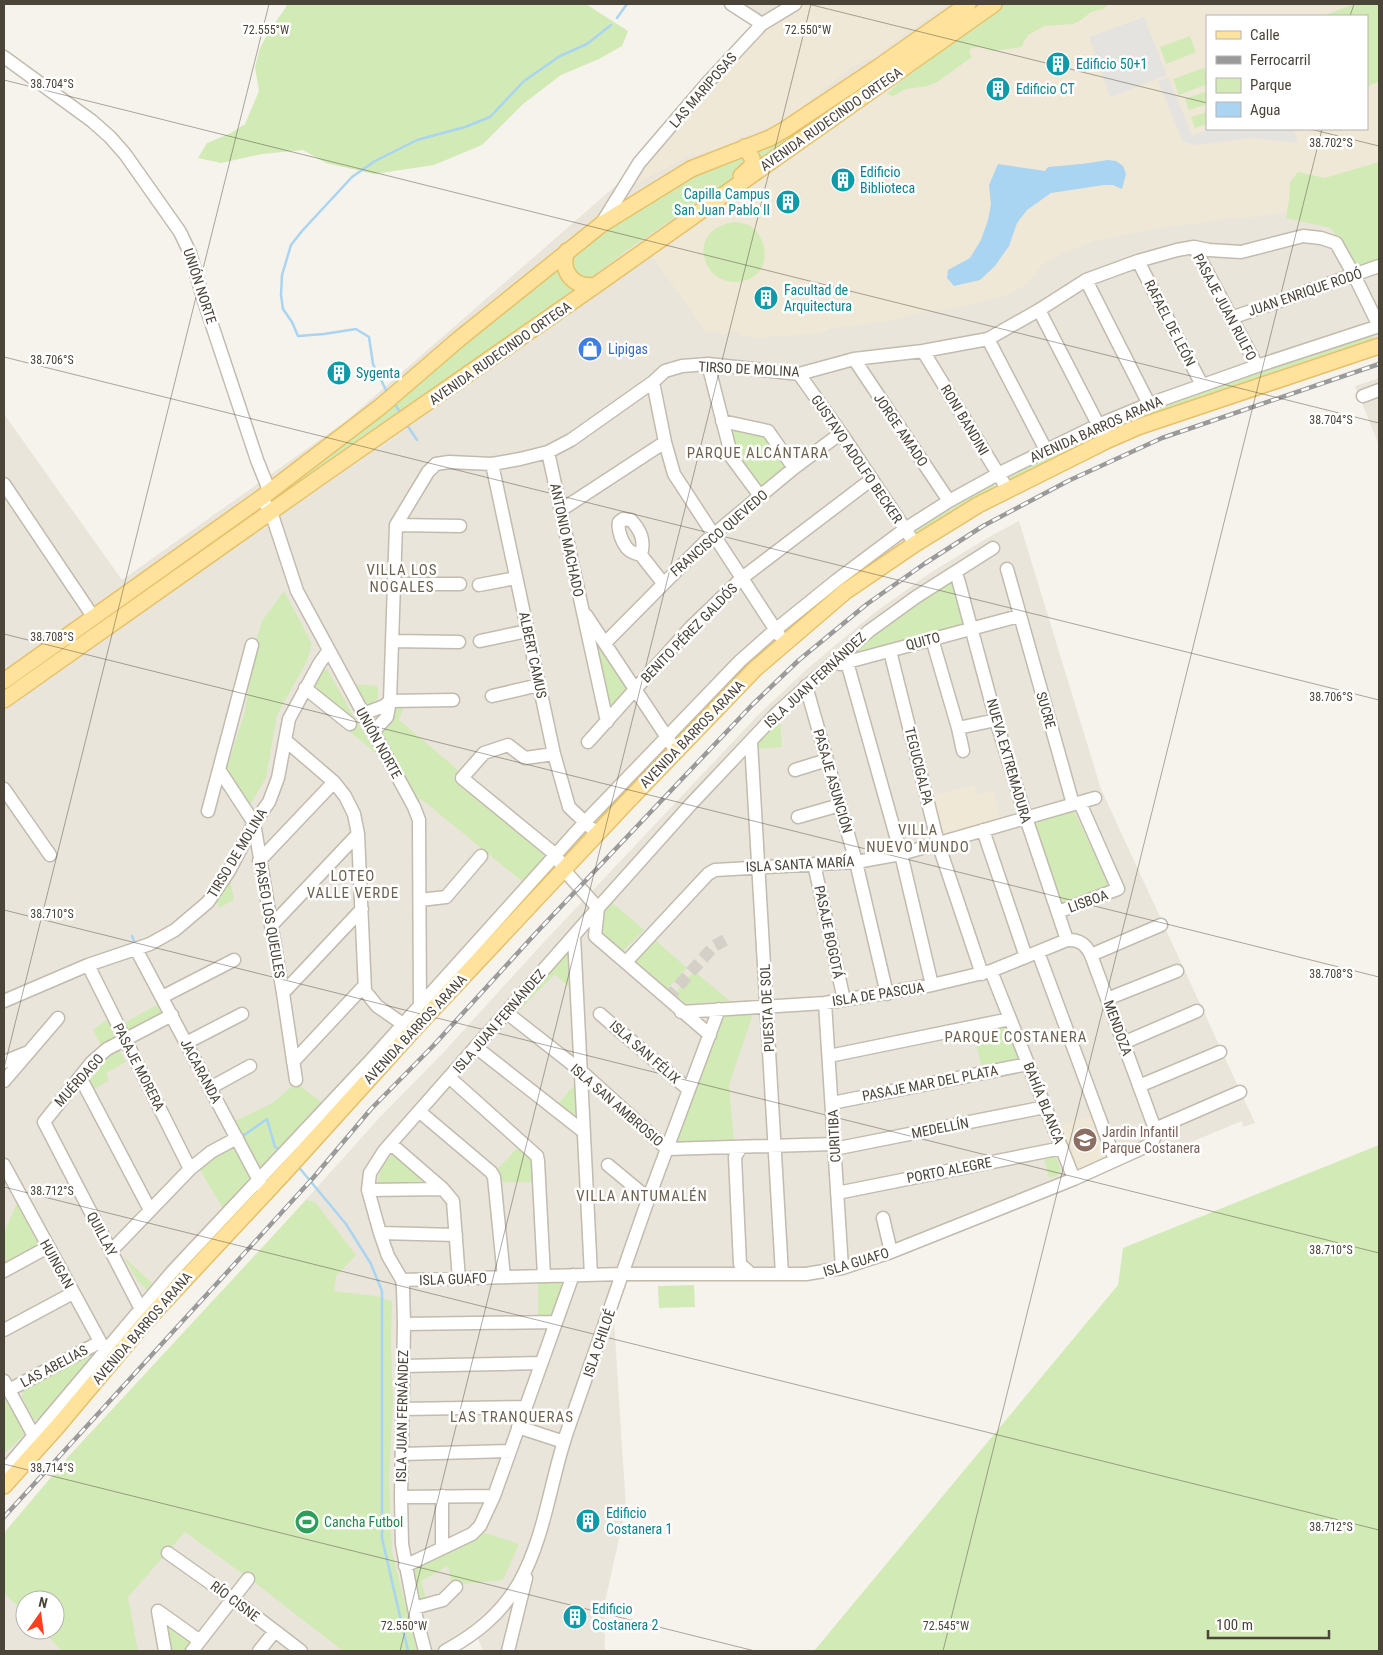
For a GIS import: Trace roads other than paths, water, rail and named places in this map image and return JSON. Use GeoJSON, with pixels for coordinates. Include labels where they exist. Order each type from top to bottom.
{"type":"FeatureCollection","features":[{"type":"Feature","properties":{"kind":"main road","name":"AVENIDA RUDECINDO ORTEGA"},"geometry":{"type":"LineString","coordinates":[[4,681],[264,496],[380,407],[459,339],[602,224],[691,169],[770,138],[880,66],[968,4]]}},
{"type":"Feature","properties":{"kind":"main road","name":"AVENIDA RUDECINDO ORTEGA"},"geometry":{"type":"LineString","coordinates":[[4,700],[994,4]]}},
{"type":"Feature","properties":{"kind":"main road"},"geometry":{"type":"LineString","coordinates":[[734,188],[738,178],[753,165],[752,158],[745,147]]}},
{"type":"Feature","properties":{"kind":"main road"},"geometry":{"type":"LineString","coordinates":[[567,251],[565,266],[572,280],[581,285],[596,285]]}},
{"type":"Feature","properties":{"kind":"main road","name":"AVENIDA BARROS ARANA"},"geometry":{"type":"LineString","coordinates":[[5,1475],[38,1440],[105,1352],[144,1314],[417,1018],[564,870],[756,668],[841,586],[915,544],[978,505],[1106,441],[1148,424],[1379,346]]}},
{"type":"Feature","properties":{"kind":"main road"},"geometry":{"type":"LineString","coordinates":[[81,645],[91,634],[94,618]]}},
{"type":"Feature","properties":{"kind":"street"},"geometry":{"type":"LineString","coordinates":[[731,4],[762,24]]}},
{"type":"Feature","properties":{"kind":"street","name":"LAS MARIPOSAS"},"geometry":{"type":"LineString","coordinates":[[602,224],[632,173],[710,80],[762,24],[795,4]]}},
{"type":"Feature","properties":{"kind":"street","name":"UNIÓN NORTE"},"geometry":{"type":"LineString","coordinates":[[4,57],[92,121],[110,137],[125,154],[180,232],[190,253],[204,301],[267,485],[264,496],[297,591],[374,731],[420,820],[420,985],[417,1018]]}},
{"type":"Feature","properties":{"kind":"street"},"geometry":{"type":"LineString","coordinates":[[622,189],[630,206]]}},
{"type":"Feature","properties":{"kind":"street","name":"TIRSO DE MOLINA"},"geometry":{"type":"LineString","coordinates":[[374,731],[387,717],[390,701],[396,525],[428,472],[436,464],[449,462],[492,464],[548,452],[571,440],[666,372],[682,366],[708,364],[799,374],[854,359],[923,351],[988,340],[1086,280],[1138,261],[1194,247],[1242,252],[1303,236],[1312,236],[1336,243],[1379,326]]}},
{"type":"Feature","properties":{"kind":"street","name":"PASAJE JUAN RULFO"},"geometry":{"type":"LineString","coordinates":[[1194,247],[1257,366]]}},
{"type":"Feature","properties":{"kind":"street","name":"RAFAEL DE LEÓN"},"geometry":{"type":"LineString","coordinates":[[1138,261],[1202,385]]}},
{"type":"Feature","properties":{"kind":"street","name":"JUAN ENRIQUE RODÓ"},"geometry":{"type":"LineString","coordinates":[[1232,318],[1379,266]]}},
{"type":"Feature","properties":{"kind":"street"},"geometry":{"type":"LineString","coordinates":[[1086,280],[1149,404]]}},
{"type":"Feature","properties":{"kind":"street"},"geometry":{"type":"LineString","coordinates":[[1039,310],[1106,441]]}},
{"type":"Feature","properties":{"kind":"street","name":"AVENIDA BARROS ARANA"},"geometry":{"type":"LineString","coordinates":[[417,1018],[439,985],[585,822],[740,661],[775,630],[841,586],[905,529],[998,474],[1098,425],[1202,385],[1379,326]]}},
{"type":"Feature","properties":{"kind":"street"},"geometry":{"type":"LineString","coordinates":[[988,340],[1046,450]]}},
{"type":"Feature","properties":{"kind":"street","name":"RONI BANDINI"},"geometry":{"type":"LineString","coordinates":[[923,351],[1008,490]]}},
{"type":"Feature","properties":{"kind":"street","name":"JORGE AMADO"},"geometry":{"type":"LineString","coordinates":[[854,359],[949,502]]}},
{"type":"Feature","properties":{"kind":"street"},"geometry":{"type":"LineString","coordinates":[[708,364],[732,458],[760,496]]}},
{"type":"Feature","properties":{"kind":"street","name":"GUSTAVO ADOLFO BECKER"},"geometry":{"type":"LineString","coordinates":[[799,374],[915,544]]}},
{"type":"Feature","properties":{"kind":"street"},"geometry":{"type":"LineString","coordinates":[[653,382],[665,442],[674,474],[784,643]]}},
{"type":"Feature","properties":{"kind":"street"},"geometry":{"type":"LineString","coordinates":[[1363,396],[1379,390]]}},
{"type":"Feature","properties":{"kind":"street"},"geometry":{"type":"LineString","coordinates":[[722,421],[768,432],[794,468]]}},
{"type":"Feature","properties":{"kind":"street","name":"FRANCISCO QUEVEDO"},"geometry":{"type":"LineString","coordinates":[[604,643],[714,534],[794,468],[841,433]]}},
{"type":"Feature","properties":{"kind":"street"},"geometry":{"type":"LineString","coordinates":[[561,510],[665,442]]}},
{"type":"Feature","properties":{"kind":"street","name":"ANTONIO MACHADO"},"geometry":{"type":"LineString","coordinates":[[548,452],[581,608],[676,751]]}},
{"type":"Feature","properties":{"kind":"street","name":"ALBERT CAMUS"},"geometry":{"type":"LineString","coordinates":[[492,464],[554,754],[569,807],[597,834]]}},
{"type":"Feature","properties":{"kind":"street","name":"BENITO PÉREZ GALDÓS"},"geometry":{"type":"LineString","coordinates":[[588,742],[691,627],[742,578],[872,479]]}},
{"type":"Feature","properties":{"kind":"street"},"geometry":{"type":"LineString","coordinates":[[4,484],[94,618]]}},
{"type":"Feature","properties":{"kind":"street"},"geometry":{"type":"LineString","coordinates":[[396,525],[460,526]]}},
{"type":"Feature","properties":{"kind":"street","name":"ISLA JUAN FERNÁNDEZ"},"geometry":{"type":"LineString","coordinates":[[426,1651],[414,1608],[402,1544],[404,1324],[402,1280],[388,1256],[368,1190],[370,1173],[373,1166],[598,908],[692,803],[752,742],[778,712],[869,631],[993,548]]}},
{"type":"Feature","properties":{"kind":"street"},"geometry":{"type":"LineString","coordinates":[[641,555],[663,583]]}},
{"type":"Feature","properties":{"kind":"street","name":"SUCRE"},"geometry":{"type":"LineString","coordinates":[[1007,569],[1019,616],[1076,804],[1118,889]]}},
{"type":"Feature","properties":{"kind":"street"},"geometry":{"type":"LineString","coordinates":[[479,585],[516,578]]}},
{"type":"Feature","properties":{"kind":"street","name":"NUEVA EXTREMADURA"},"geometry":{"type":"LineString","coordinates":[[958,579],[996,720],[1026,818],[1067,940]]}},
{"type":"Feature","properties":{"kind":"street"},"geometry":{"type":"LineString","coordinates":[[394,584],[460,584]]}},
{"type":"Feature","properties":{"kind":"street"},"geometry":{"type":"LineString","coordinates":[[581,608],[607,722]]}},
{"type":"Feature","properties":{"kind":"street","name":"QUITO"},"geometry":{"type":"LineString","coordinates":[[828,667],[1019,616]]}},
{"type":"Feature","properties":{"kind":"street"},"geometry":{"type":"LineString","coordinates":[[480,641],[528,631]]}},
{"type":"Feature","properties":{"kind":"street"},"geometry":{"type":"LineString","coordinates":[[932,639],[963,751]]}},
{"type":"Feature","properties":{"kind":"street"},"geometry":{"type":"LineString","coordinates":[[393,641],[458,642]]}},
{"type":"Feature","properties":{"kind":"street"},"geometry":{"type":"LineString","coordinates":[[208,811],[252,645]]}},
{"type":"Feature","properties":{"kind":"street","name":"TIRSO DE MOLINA"},"geometry":{"type":"LineString","coordinates":[[4,1001],[88,965],[163,938],[208,902],[230,872],[254,823],[269,802],[281,765],[289,719],[329,650]]}},
{"type":"Feature","properties":{"kind":"street","name":"TEGUCIGALPA"},"geometry":{"type":"LineString","coordinates":[[890,651],[938,843],[961,910],[986,973]]}},
{"type":"Feature","properties":{"kind":"street"},"geometry":{"type":"LineString","coordinates":[[847,662],[901,854],[932,986]]}},
{"type":"Feature","properties":{"kind":"street"},"geometry":{"type":"LineString","coordinates":[[492,696],[539,685]]}},
{"type":"Feature","properties":{"kind":"street","name":"PASAJE ASUNCIÓN"},"geometry":{"type":"LineString","coordinates":[[806,686],[856,862],[887,994]]}},
{"type":"Feature","properties":{"kind":"street"},"geometry":{"type":"LineString","coordinates":[[306,688],[350,724]]}},
{"type":"Feature","properties":{"kind":"street"},"geometry":{"type":"LineString","coordinates":[[363,714],[384,706],[390,701],[453,700]]}},
{"type":"Feature","properties":{"kind":"street"},"geometry":{"type":"LineString","coordinates":[[958,728],[996,720]]}},
{"type":"Feature","properties":{"kind":"street"},"geometry":{"type":"LineString","coordinates":[[285,740],[334,782],[350,805],[358,834],[365,991],[369,998],[384,1010],[417,1018]]}},
{"type":"Feature","properties":{"kind":"street","name":"PUESTA DE SOL"},"geometry":{"type":"LineString","coordinates":[[752,742],[782,1274]]}},
{"type":"Feature","properties":{"kind":"street"},"geometry":{"type":"LineString","coordinates":[[554,754],[525,758],[508,745],[484,753],[462,778],[556,855],[564,870],[598,908],[595,936],[710,1035]]}},
{"type":"Feature","properties":{"kind":"street"},"geometry":{"type":"LineString","coordinates":[[795,770],[827,760]]}},
{"type":"Feature","properties":{"kind":"street","name":"PASEO LOS QUEULES"},"geometry":{"type":"LineString","coordinates":[[220,771],[254,823],[296,1080]]}},
{"type":"Feature","properties":{"kind":"street"},"geometry":{"type":"LineString","coordinates":[[259,861],[334,782]]}},
{"type":"Feature","properties":{"kind":"street"},"geometry":{"type":"LineString","coordinates":[[4,789],[50,854]]}},
{"type":"Feature","properties":{"kind":"street","name":"ISLA SANTA MARÍA"},"geometry":{"type":"LineString","coordinates":[[626,962],[708,874],[719,869],[856,862],[901,854],[1095,798]]}},
{"type":"Feature","properties":{"kind":"street"},"geometry":{"type":"LineString","coordinates":[[798,817],[840,805]]}},
{"type":"Feature","properties":{"kind":"street"},"geometry":{"type":"LineString","coordinates":[[983,830],[1115,1160]]}},
{"type":"Feature","properties":{"kind":"street"},"geometry":{"type":"LineString","coordinates":[[271,926],[358,834]]}},
{"type":"Feature","properties":{"kind":"street"},"geometry":{"type":"LineString","coordinates":[[420,900],[446,897],[481,856]]}},
{"type":"Feature","properties":{"kind":"street","name":"PASAJE BOGOTÁ"},"geometry":{"type":"LineString","coordinates":[[814,864],[844,1000]]}},
{"type":"Feature","properties":{"kind":"street","name":"LISBOA"},"geometry":{"type":"LineString","coordinates":[[1058,912],[1118,889]]}},
{"type":"Feature","properties":{"kind":"street"},"geometry":{"type":"LineString","coordinates":[[283,993],[362,909]]}},
{"type":"Feature","properties":{"kind":"street"},"geometry":{"type":"LineString","coordinates":[[1091,956],[1161,925]]}},
{"type":"Feature","properties":{"kind":"street"},"geometry":{"type":"LineString","coordinates":[[574,936],[591,1275]]}},
{"type":"Feature","properties":{"kind":"street","name":"ISLA DE PASCUA"},"geometry":{"type":"LineString","coordinates":[[681,1012],[825,1003],[932,986],[986,973],[1067,940]]}},
{"type":"Feature","properties":{"kind":"street","name":"MENDOZA"},"geometry":{"type":"LineString","coordinates":[[1067,940],[1076,940],[1084,944],[1091,956],[1155,1129]]}},
{"type":"Feature","properties":{"kind":"street","name":"JACARANDA"},"geometry":{"type":"LineString","coordinates":[[136,949],[263,1186]]}},
{"type":"Feature","properties":{"kind":"street"},"geometry":{"type":"LineString","coordinates":[[162,997],[234,960]]}},
{"type":"Feature","properties":{"kind":"street","name":"PASAJE MORERA"},"geometry":{"type":"LineString","coordinates":[[88,965],[190,1169]]}},
{"type":"Feature","properties":{"kind":"street"},"geometry":{"type":"LineString","coordinates":[[1107,999],[1176,971]]}},
{"type":"Feature","properties":{"kind":"street","name":"BAHÍA BLANCA"},"geometry":{"type":"LineString","coordinates":[[986,973],[1010,1019],[1074,1179]]}},
{"type":"Feature","properties":{"kind":"street","name":"AVENIDA BARROS ARANA"},"geometry":{"type":"LineString","coordinates":[[420,985],[429,987],[439,985]]}},
{"type":"Feature","properties":{"kind":"street"},"geometry":{"type":"LineString","coordinates":[[293,1062],[364,986]]}},
{"type":"Feature","properties":{"kind":"street","name":"CURITIBA"},"geometry":{"type":"LineString","coordinates":[[825,1003],[842,1268]]}},
{"type":"Feature","properties":{"kind":"street","name":"ISLA CHILOÉ"},"geometry":{"type":"LineString","coordinates":[[445,1651],[470,1636],[494,1616],[516,1588],[530,1559],[543,1520],[564,1442],[648,1199],[719,1009]]}},
{"type":"Feature","properties":{"kind":"street"},"geometry":{"type":"LineString","coordinates":[[1123,1043],[1198,1011]]}},
{"type":"Feature","properties":{"kind":"street","name":"ISLA SAN AMBROSIO"},"geometry":{"type":"LineString","coordinates":[[507,1013],[581,1071],[667,1149],[834,1146]]}},
{"type":"Feature","properties":{"kind":"street"},"geometry":{"type":"LineString","coordinates":[[186,1043],[242,1014]]}},
{"type":"Feature","properties":{"kind":"street","name":"ISLA SAN FÉLIX"},"geometry":{"type":"LineString","coordinates":[[600,1014],[689,1090]]}},
{"type":"Feature","properties":{"kind":"street","name":"MUÉRDAGO"},"geometry":{"type":"LineString","coordinates":[[44,1122],[92,1062],[108,1049],[172,1015]]}},
{"type":"Feature","properties":{"kind":"street"},"geometry":{"type":"LineString","coordinates":[[4,1081],[58,1018]]}},
{"type":"Feature","properties":{"kind":"street"},"geometry":{"type":"LineString","coordinates":[[829,1056],[1010,1019]]}},
{"type":"Feature","properties":{"kind":"street"},"geometry":{"type":"LineString","coordinates":[[476,1048],[584,1132]]}},
{"type":"Feature","properties":{"kind":"street"},"geometry":{"type":"LineString","coordinates":[[4,1062],[31,1051]]}},
{"type":"Feature","properties":{"kind":"street"},"geometry":{"type":"LineString","coordinates":[[1139,1086],[1220,1052]]}},
{"type":"Feature","properties":{"kind":"street","name":"PASAJE MAR DEL PLATA"},"geometry":{"type":"LineString","coordinates":[[832,1103],[1028,1064]]}},
{"type":"Feature","properties":{"kind":"street"},"geometry":{"type":"LineString","coordinates":[[210,1088],[250,1066]]}},
{"type":"Feature","properties":{"kind":"street"},"geometry":{"type":"LineString","coordinates":[[80,1077],[150,1210]]}},
{"type":"Feature","properties":{"kind":"street"},"geometry":{"type":"LineString","coordinates":[[450,1078],[537,1156],[544,1276]]}},
{"type":"Feature","properties":{"kind":"street"},"geometry":{"type":"LineString","coordinates":[[1155,1129],[1240,1092]]}},
{"type":"Feature","properties":{"kind":"street","name":"MEDELLÍN"},"geometry":{"type":"LineString","coordinates":[[834,1146],[1045,1107]]}},
{"type":"Feature","properties":{"kind":"street"},"geometry":{"type":"LineString","coordinates":[[420,1112],[491,1172],[494,1177],[504,1277]]}},
{"type":"Feature","properties":{"kind":"street","name":"QUILLAY"},"geometry":{"type":"LineString","coordinates":[[44,1122],[144,1314]]}},
{"type":"Feature","properties":{"kind":"street","name":"ISLA GUAFO"},"geometry":{"type":"LineString","coordinates":[[402,1280],[623,1274],[818,1273],[842,1268],[891,1252],[1074,1179],[1150,1144],[1155,1138],[1155,1129]]}},
{"type":"Feature","properties":{"kind":"street"},"geometry":{"type":"LineString","coordinates":[[111,1251],[190,1169],[211,1152],[237,1138]]}},
{"type":"Feature","properties":{"kind":"street"},"geometry":{"type":"LineString","coordinates":[[391,1144],[453,1201],[459,1278]]}},
{"type":"Feature","properties":{"kind":"street"},"geometry":{"type":"LineString","coordinates":[[741,1148],[735,1158],[740,1264],[750,1273]]}},
{"type":"Feature","properties":{"kind":"street","name":"PORTO ALEGRE"},"geometry":{"type":"LineString","coordinates":[[837,1193],[1062,1148]]}},
{"type":"Feature","properties":{"kind":"street"},"geometry":{"type":"LineString","coordinates":[[608,1165],[648,1199]]}},
{"type":"Feature","properties":{"kind":"street","name":"HUINGAN"},"geometry":{"type":"LineString","coordinates":[[5,1171],[105,1352]]}},
{"type":"Feature","properties":{"kind":"street"},"geometry":{"type":"LineString","coordinates":[[368,1190],[443,1190]]}},
{"type":"Feature","properties":{"kind":"street"},"geometry":{"type":"LineString","coordinates":[[882,1218],[891,1252]]}},
{"type":"Feature","properties":{"kind":"street"},"geometry":{"type":"LineString","coordinates":[[380,1233],[456,1235]]}},
{"type":"Feature","properties":{"kind":"street"},"geometry":{"type":"LineString","coordinates":[[4,1271],[48,1247]]}},
{"type":"Feature","properties":{"kind":"street"},"geometry":{"type":"LineString","coordinates":[[405,1566],[468,1537],[480,1526],[494,1496],[572,1275]]}},
{"type":"Feature","properties":{"kind":"street"},"geometry":{"type":"LineString","coordinates":[[4,1330],[73,1293]]}},
{"type":"Feature","properties":{"kind":"street"},"geometry":{"type":"LineString","coordinates":[[404,1324],[556,1322]]}},
{"type":"Feature","properties":{"kind":"street","name":"LAS ABELIAS"},"geometry":{"type":"LineString","coordinates":[[6,1385],[105,1352]]}},
{"type":"Feature","properties":{"kind":"street"},"geometry":{"type":"LineString","coordinates":[[403,1366],[541,1363]]}},
{"type":"Feature","properties":{"kind":"street"},"geometry":{"type":"LineString","coordinates":[[6,1385],[38,1440]]}},
{"type":"Feature","properties":{"kind":"street"},"geometry":{"type":"LineString","coordinates":[[403,1409],[525,1407]]}},
{"type":"Feature","properties":{"kind":"street"},"geometry":{"type":"LineString","coordinates":[[518,1427],[564,1442]]}},
{"type":"Feature","properties":{"kind":"street"},"geometry":{"type":"LineString","coordinates":[[402,1454],[510,1451]]}},
{"type":"Feature","properties":{"kind":"street"},"geometry":{"type":"LineString","coordinates":[[442,1496],[442,1548]]}},
{"type":"Feature","properties":{"kind":"street"},"geometry":{"type":"LineString","coordinates":[[401,1497],[494,1496]]}},
{"type":"Feature","properties":{"kind":"street","name":"RÍO CISNE"},"geometry":{"type":"LineString","coordinates":[[168,1553],[233,1599],[301,1651]]}},
{"type":"Feature","properties":{"kind":"street"},"geometry":{"type":"LineString","coordinates":[[508,1651],[530,1559]]}},
{"type":"Feature","properties":{"kind":"street"},"geometry":{"type":"LineString","coordinates":[[165,1651],[158,1610],[196,1646],[248,1579]]}},
{"type":"Feature","properties":{"kind":"street"},"geometry":{"type":"LineString","coordinates":[[414,1608],[443,1600],[456,1587]]}},
{"type":"Feature","properties":{"kind":"street"},"geometry":{"type":"LineString","coordinates":[[259,1651],[275,1631]]}},
{"type":"Feature","properties":{"kind":"water"},"geometry":{"type":"Polygon","coordinates":[[[1107,160],[1116,161],[1123,166],[1126,174],[1122,189],[1113,185],[1104,185],[1051,193],[1027,210],[1017,223],[1009,246],[995,266],[980,280],[954,286],[947,278],[948,270],[970,258],[981,240],[991,204],[989,185],[998,164],[1045,171],[1048,167],[1107,160]]]}},
{"type":"Feature","properties":{"kind":"waterway"},"geometry":{"type":"LineString","coordinates":[[617,18],[627,4]]}},
{"type":"Feature","properties":{"kind":"waterway"},"geometry":{"type":"LineString","coordinates":[[387,392],[373,364],[369,337],[356,329],[298,336],[292,322],[283,309],[281,295],[282,275],[291,245],[352,177],[375,161],[417,140],[465,127],[490,117],[524,81],[560,56],[587,44],[611,25]]}},
{"type":"Feature","properties":{"kind":"waterway"},"geometry":{"type":"LineString","coordinates":[[395,404],[401,414]]}},
{"type":"Feature","properties":{"kind":"waterway"},"geometry":{"type":"LineString","coordinates":[[407,425],[417,440]]}},
{"type":"Feature","properties":{"kind":"waterway"},"geometry":{"type":"LineString","coordinates":[[132,936],[136,945]]}},
{"type":"Feature","properties":{"kind":"waterway"},"geometry":{"type":"LineString","coordinates":[[240,1138],[267,1119],[275,1147],[280,1150]]}},
{"type":"Feature","properties":{"kind":"waterway"},"geometry":{"type":"LineString","coordinates":[[297,1165],[346,1224],[371,1264],[382,1291],[382,1538],[408,1651]]}},
{"type":"Feature","properties":{"kind":"tunnel"},"geometry":{"type":"LineString","coordinates":[[667,999],[714,946],[725,940]]}},
{"type":"Feature","properties":{"kind":"railway"},"geometry":{"type":"LineString","coordinates":[[4,1517],[313,1178],[371,1109],[433,1046],[535,934],[752,705],[799,660],[867,604],[924,564],[983,526],[1068,481],[1162,438],[1379,364]]}},
{"type":"Feature","properties":{"kind":"place","name":"Edificio 50+1"},"geometry":{"type":"Point","coordinates":[1058,64]}},
{"type":"Feature","properties":{"kind":"place","name":"Edificio CT"},"geometry":{"type":"Point","coordinates":[998,89]}},
{"type":"Feature","properties":{"kind":"place","name":"Edificio Biblioteca"},"geometry":{"type":"Point","coordinates":[843,180]}},
{"type":"Feature","properties":{"kind":"place","name":"Capilla Campus San Juan Pablo II"},"geometry":{"type":"Point","coordinates":[788,202]}},
{"type":"Feature","properties":{"kind":"place","name":"Facultad de Arquitectura"},"geometry":{"type":"Point","coordinates":[766,298]}},
{"type":"Feature","properties":{"kind":"place","name":"Lipigas"},"geometry":{"type":"Point","coordinates":[590,349]}},
{"type":"Feature","properties":{"kind":"place","name":"Sygenta"},"geometry":{"type":"Point","coordinates":[339,373]}},
{"type":"Feature","properties":{"kind":"place","name":"Jardin Infantil Parque Costanera"},"geometry":{"type":"Point","coordinates":[1085,1140]}},
{"type":"Feature","properties":{"kind":"place","name":"Edificio Costanera 1"},"geometry":{"type":"Point","coordinates":[588,1521]}},
{"type":"Feature","properties":{"kind":"place","name":"Cancha Futbol"},"geometry":{"type":"Point","coordinates":[307,1522]}},
{"type":"Feature","properties":{"kind":"place","name":"Edificio Costanera 2"},"geometry":{"type":"Point","coordinates":[575,1617]}},
{"type":"Feature","properties":{"kind":"district","name":"PARQUE ALCÁNTARA"},"geometry":{"type":"Point","coordinates":[758,453]}},
{"type":"Feature","properties":{"kind":"district","name":"VILLA LOS NOGALES"},"geometry":{"type":"Point","coordinates":[402,578]}},
{"type":"Feature","properties":{"kind":"district","name":"VILLA NUEVO MUNDO"},"geometry":{"type":"Point","coordinates":[918,838]}},
{"type":"Feature","properties":{"kind":"district","name":"LOTEO VALLE VERDE"},"geometry":{"type":"Point","coordinates":[353,884]}},
{"type":"Feature","properties":{"kind":"district","name":"PARQUE COSTANERA"},"geometry":{"type":"Point","coordinates":[1016,1037]}},
{"type":"Feature","properties":{"kind":"district","name":"VILLA ANTUMALÉN"},"geometry":{"type":"Point","coordinates":[642,1196]}},
{"type":"Feature","properties":{"kind":"district","name":"LAS TRANQUERAS"},"geometry":{"type":"Point","coordinates":[512,1417]}}]}
